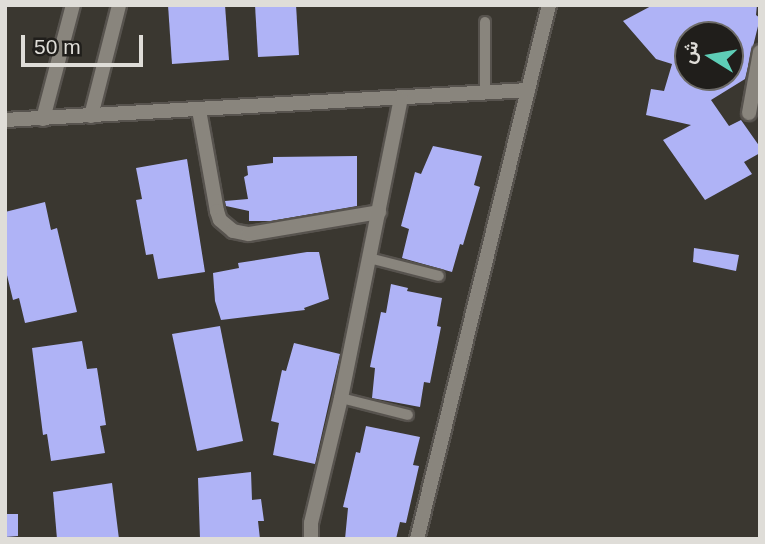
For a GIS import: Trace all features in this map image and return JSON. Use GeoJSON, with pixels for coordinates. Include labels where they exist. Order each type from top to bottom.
{"type":"FeatureCollection","features":[{"type":"Feature","properties":{"kind":"street"},"geometry":{"type":"LineString","coordinates":[[43,120],[73,5]]}},
{"type":"Feature","properties":{"kind":"street"},"geometry":{"type":"LineString","coordinates":[[91,116],[119,5]]}},
{"type":"Feature","properties":{"kind":"street"},"geometry":{"type":"LineString","coordinates":[[416,539],[549,5]]}},
{"type":"Feature","properties":{"kind":"street"},"geometry":{"type":"LineString","coordinates":[[749,113],[760,52]]}},
{"type":"Feature","properties":{"kind":"street"},"geometry":{"type":"LineString","coordinates":[[5,120],[43,120],[528,90]]}},
{"type":"Feature","properties":{"kind":"street"},"geometry":{"type":"LineString","coordinates":[[311,539],[311,523],[341,398],[401,99]]}},
{"type":"Feature","properties":{"kind":"street"},"geometry":{"type":"LineString","coordinates":[[199,110],[217,211],[220,220],[233,231],[249,233],[379,212]]}},
{"type":"Feature","properties":{"kind":"lane"},"geometry":{"type":"LineString","coordinates":[[485,22],[485,93]]}},
{"type":"Feature","properties":{"kind":"lane"},"geometry":{"type":"LineString","coordinates":[[369,258],[439,276]]}},
{"type":"Feature","properties":{"kind":"lane"},"geometry":{"type":"LineString","coordinates":[[341,398],[408,415]]}},
{"type":"Feature","properties":{"kind":"building"},"geometry":{"type":"Polygon","coordinates":[[[168,5],[225,5],[229,60],[172,64],[168,5]]]}},
{"type":"Feature","properties":{"kind":"building"},"geometry":{"type":"Polygon","coordinates":[[[255,5],[296,5],[299,55],[258,57],[255,5]]]}},
{"type":"Feature","properties":{"kind":"building"},"geometry":{"type":"Polygon","coordinates":[[[653,5],[757,5],[756,15],[760,18],[744,80],[744,21],[674,21],[674,91],[726,91],[711,100],[729,126],[741,120],[760,147],[760,153],[744,162],[752,174],[705,200],[663,140],[691,125],[646,115],[651,89],[664,91],[672,64],[656,59],[623,21],[653,5]]]}},
{"type":"Feature","properties":{"kind":"building"},"geometry":{"type":"Polygon","coordinates":[[[433,146],[482,156],[474,185],[480,187],[452,272],[402,258],[409,229],[401,226],[415,172],[421,174],[433,146]]]}},
{"type":"Feature","properties":{"kind":"building"},"geometry":{"type":"Polygon","coordinates":[[[357,156],[357,206],[271,221],[249,221],[249,211],[226,206],[225,201],[248,199],[244,177],[248,175],[247,166],[273,163],[273,157],[357,156]]]}},
{"type":"Feature","properties":{"kind":"building"},"geometry":{"type":"Polygon","coordinates":[[[187,159],[205,272],[158,279],[153,254],[146,255],[136,200],[142,199],[136,168],[187,159]]]}},
{"type":"Feature","properties":{"kind":"building"},"geometry":{"type":"Polygon","coordinates":[[[45,202],[51,230],[57,228],[77,312],[25,323],[19,298],[13,300],[5,267],[5,212],[45,202]]]}},
{"type":"Feature","properties":{"kind":"building"},"geometry":{"type":"Polygon","coordinates":[[[694,248],[739,255],[736,271],[693,262],[694,248]]]}},
{"type":"Feature","properties":{"kind":"building"},"geometry":{"type":"Polygon","coordinates":[[[319,252],[329,299],[304,308],[305,310],[221,320],[215,301],[213,273],[239,268],[238,263],[319,252]]]}},
{"type":"Feature","properties":{"kind":"building"},"geometry":{"type":"Polygon","coordinates":[[[391,284],[408,288],[407,291],[442,298],[437,326],[441,327],[430,383],[424,382],[420,407],[372,398],[375,368],[370,367],[381,312],[386,313],[391,284]]]}},
{"type":"Feature","properties":{"kind":"building"},"geometry":{"type":"Polygon","coordinates":[[[220,326],[243,441],[197,451],[172,334],[220,326]]]}},
{"type":"Feature","properties":{"kind":"building"},"geometry":{"type":"Polygon","coordinates":[[[82,341],[87,369],[97,368],[106,425],[100,426],[105,453],[51,461],[47,434],[43,435],[32,348],[82,341]]]}},
{"type":"Feature","properties":{"kind":"building"},"geometry":{"type":"Polygon","coordinates":[[[294,343],[340,354],[315,464],[273,455],[279,423],[271,421],[282,370],[286,371],[294,343]]]}},
{"type":"Feature","properties":{"kind":"building"},"geometry":{"type":"Polygon","coordinates":[[[366,426],[420,437],[413,465],[419,466],[406,523],[400,522],[396,539],[345,539],[348,508],[343,507],[356,452],[360,453],[366,426]]]}},
{"type":"Feature","properties":{"kind":"building"},"geometry":{"type":"Polygon","coordinates":[[[251,472],[252,500],[261,499],[264,521],[258,521],[260,539],[200,539],[198,478],[251,472]]]}},
{"type":"Feature","properties":{"kind":"building"},"geometry":{"type":"Polygon","coordinates":[[[112,483],[119,539],[57,539],[53,492],[112,483]]]}},
{"type":"Feature","properties":{"kind":"building"},"geometry":{"type":"Polygon","coordinates":[[[5,514],[18,514],[18,536],[5,537],[5,514]]]}}]}
